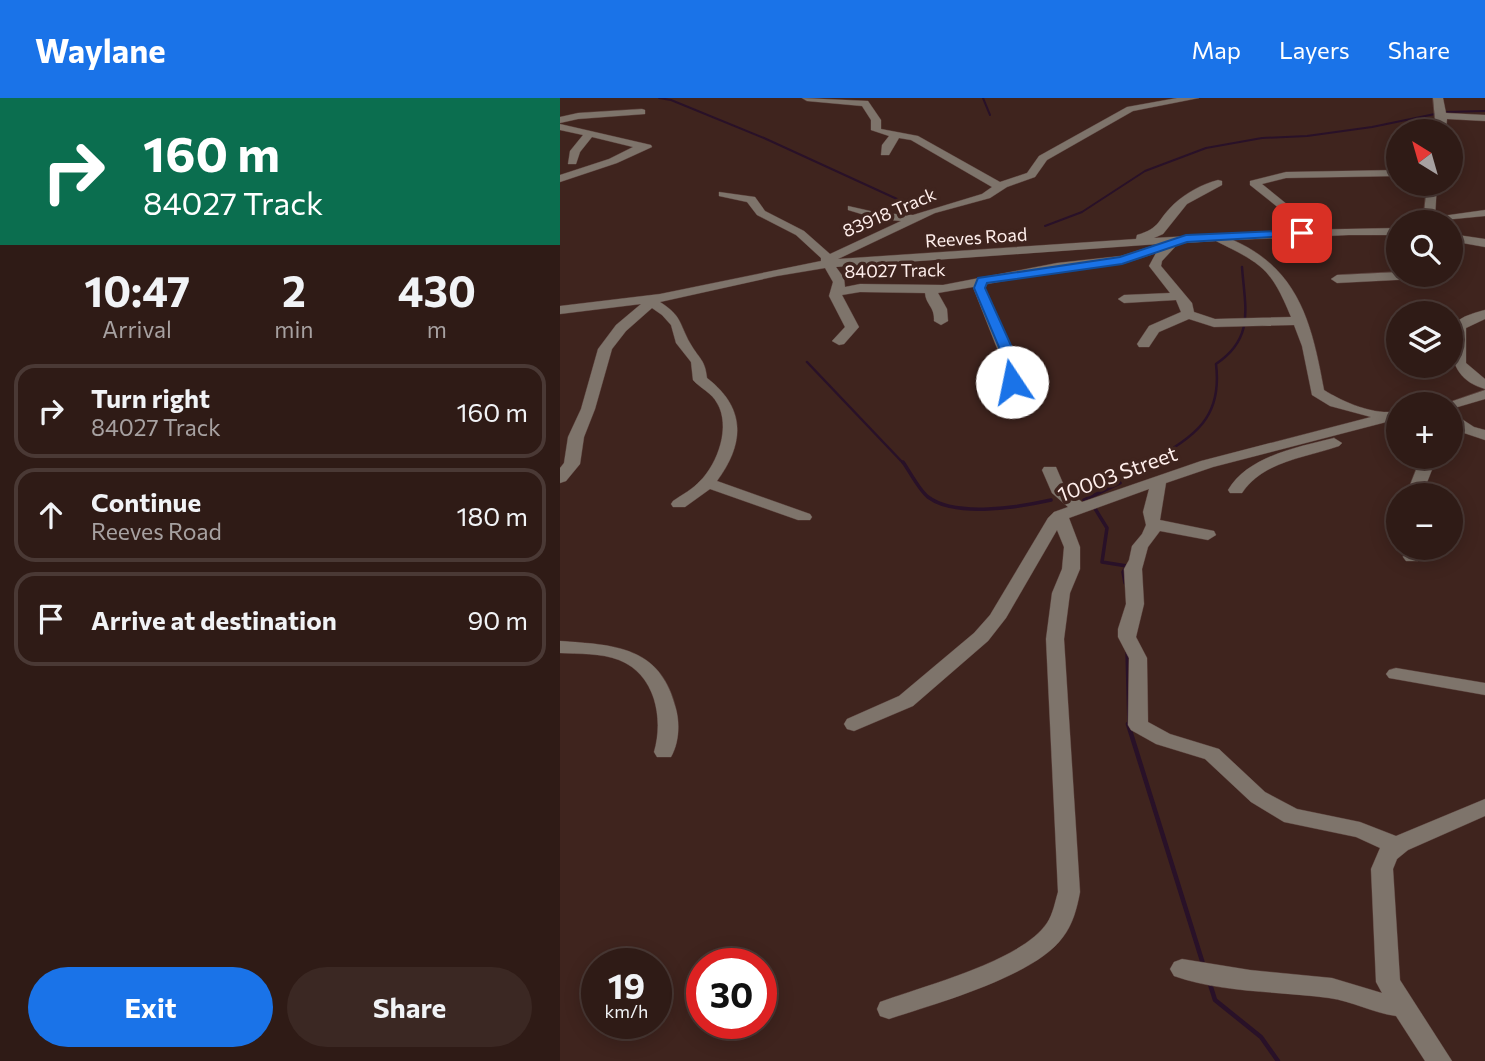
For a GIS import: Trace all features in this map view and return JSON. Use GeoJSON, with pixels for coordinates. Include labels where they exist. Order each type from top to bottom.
{"type":"FeatureCollection","features":[{"type":"Feature","properties":{"kind":"street","name":"83918 Track"},"geometry":{"type":"LineString","coordinates":[[827,261],[913,218],[938,208],[986,196],[1000,187],[1033,174],[1043,158],[1127,110],[1194,98]]}},
{"type":"Feature","properties":{"kind":"street"},"geometry":{"type":"LineString","coordinates":[[1438,98],[1441,116],[1485,118]]}},
{"type":"Feature","properties":{"kind":"street"},"geometry":{"type":"LineString","coordinates":[[807,99],[866,103],[876,120],[876,130],[914,138],[1000,187]]}},
{"type":"Feature","properties":{"kind":"street"},"geometry":{"type":"LineString","coordinates":[[560,120],[578,116],[642,112]]}},
{"type":"Feature","properties":{"kind":"street"},"geometry":{"type":"LineString","coordinates":[[560,127],[645,146],[613,161],[560,179]]}},
{"type":"Feature","properties":{"kind":"street"},"geometry":{"type":"LineString","coordinates":[[572,162],[575,151],[589,135]]}},
{"type":"Feature","properties":{"kind":"street"},"geometry":{"type":"LineString","coordinates":[[885,153],[887,145],[896,135]]}},
{"type":"Feature","properties":{"kind":"street"},"geometry":{"type":"LineString","coordinates":[[1285,234],[1296,221],[1295,216],[1254,183],[1286,175],[1386,173]]}},
{"type":"Feature","properties":{"kind":"street"},"geometry":{"type":"LineString","coordinates":[[1114,244],[1157,233],[1185,199],[1218,183]]}},
{"type":"Feature","properties":{"kind":"street","name":"84027 Track"},"geometry":{"type":"LineString","coordinates":[[723,194],[749,198],[761,213],[804,235],[838,276],[840,286],[837,292]]}},
{"type":"Feature","properties":{"kind":"street"},"geometry":{"type":"LineString","coordinates":[[852,208],[878,216],[913,218]]}},
{"type":"Feature","properties":{"kind":"street"},"geometry":{"type":"LineString","coordinates":[[1463,217],[1485,213]]}},
{"type":"Feature","properties":{"kind":"street","name":"Reeves Road"},"geometry":{"type":"LineString","coordinates":[[560,310],[650,301],[827,261],[1216,237],[1386,232]]}},
{"type":"Feature","properties":{"kind":"street"},"geometry":{"type":"LineString","coordinates":[[1216,237],[1250,252],[1271,268],[1284,284],[1314,362],[1313,382],[1317,392],[1335,402],[1386,415]]}},
{"type":"Feature","properties":{"kind":"street"},"geometry":{"type":"LineString","coordinates":[[1463,239],[1485,243]]}},
{"type":"Feature","properties":{"kind":"street"},"geometry":{"type":"LineString","coordinates":[[1180,241],[1155,262],[1158,271],[1187,306],[1188,314]]}},
{"type":"Feature","properties":{"kind":"street","name":"84027 Track"},"geometry":{"type":"LineString","coordinates":[[837,292],[859,288],[931,289],[1122,260],[1180,241]]}},
{"type":"Feature","properties":{"kind":"street"},"geometry":{"type":"LineString","coordinates":[[838,276],[859,288]]}},
{"type":"Feature","properties":{"kind":"street"},"geometry":{"type":"LineString","coordinates":[[1336,279],[1386,276]]}},
{"type":"Feature","properties":{"kind":"street"},"geometry":{"type":"LineString","coordinates":[[982,280],[979,288],[990,308],[1011,366],[1012,410]]}},
{"type":"Feature","properties":{"kind":"street"},"geometry":{"type":"LineString","coordinates":[[931,289],[942,321]]}},
{"type":"Feature","properties":{"kind":"street"},"geometry":{"type":"LineString","coordinates":[[837,292],[835,296],[852,327],[839,341]]}},
{"type":"Feature","properties":{"kind":"street"},"geometry":{"type":"LineString","coordinates":[[1124,299],[1179,296]]}},
{"type":"Feature","properties":{"kind":"street"},"geometry":{"type":"LineString","coordinates":[[560,478],[572,464],[576,437],[588,409],[605,349],[621,328],[650,301],[667,312],[677,326],[683,343],[698,362],[700,380],[719,394],[727,409],[729,429],[721,463],[707,483],[679,504]]}},
{"type":"Feature","properties":{"kind":"street"},"geometry":{"type":"LineString","coordinates":[[1144,344],[1154,330],[1188,314],[1214,323],[1298,321]]}},
{"type":"Feature","properties":{"kind":"street"},"geometry":{"type":"LineString","coordinates":[[1485,314],[1463,323],[1459,328],[1458,362],[1462,371],[1485,385]]}},
{"type":"Feature","properties":{"kind":"street"},"geometry":{"type":"LineString","coordinates":[[1463,401],[1485,394]]}},
{"type":"Feature","properties":{"kind":"street","name":"10003 Street"},"geometry":{"type":"LineString","coordinates":[[854,724],[906,701],[981,637],[997,618],[1069,511],[1218,461],[1386,418]]}},
{"type":"Feature","properties":{"kind":"street"},"geometry":{"type":"LineString","coordinates":[[1236,490],[1241,480],[1255,470],[1330,444],[1367,423]]}},
{"type":"Feature","properties":{"kind":"street"},"geometry":{"type":"LineString","coordinates":[[1463,425],[1485,435]]}},
{"type":"Feature","properties":{"kind":"street"},"geometry":{"type":"LineString","coordinates":[[889,1009],[1015,960],[1045,942],[1064,914],[1069,892],[1055,639],[1061,593],[1071,569],[1072,547],[1069,511],[1050,470]]}},
{"type":"Feature","properties":{"kind":"street"},"geometry":{"type":"LineString","coordinates":[[1159,480],[1150,512],[1150,519],[1154,524],[1208,535]]}},
{"type":"Feature","properties":{"kind":"street"},"geometry":{"type":"LineString","coordinates":[[707,483],[804,517]]}},
{"type":"Feature","properties":{"kind":"street"},"geometry":{"type":"LineString","coordinates":[[1154,524],[1150,536],[1140,546],[1138,560],[1133,569],[1135,604],[1126,629],[1127,637],[1138,658],[1138,724],[1163,739],[1212,754],[1258,797],[1292,816],[1360,830],[1396,846]]}},
{"type":"Feature","properties":{"kind":"street"},"geometry":{"type":"LineString","coordinates":[[560,647],[619,652],[649,669],[658,684],[667,711],[670,734],[664,752]]}},
{"type":"Feature","properties":{"kind":"street"},"geometry":{"type":"LineString","coordinates":[[1395,674],[1485,690]]}},
{"type":"Feature","properties":{"kind":"street"},"geometry":{"type":"LineString","coordinates":[[1439,1061],[1388,982],[1384,861],[1396,846],[1485,807]]}},
{"type":"Feature","properties":{"kind":"street"},"geometry":{"type":"LineString","coordinates":[[1182,969],[1250,980],[1332,988],[1378,1003],[1401,1006]]}},
{"type":"Feature","properties":{"kind":"waterway"},"geometry":{"type":"LineString","coordinates":[[659,98],[671,100],[764,138],[897,199]]}},
{"type":"Feature","properties":{"kind":"waterway"},"geometry":{"type":"LineString","coordinates":[[983,98],[990,115]]}},
{"type":"Feature","properties":{"kind":"waterway"},"geometry":{"type":"LineString","coordinates":[[1446,112],[1485,111]]}},
{"type":"Feature","properties":{"kind":"waterway"},"geometry":{"type":"LineString","coordinates":[[1045,226],[1082,212],[1145,171],[1206,148],[1262,138],[1307,136],[1372,127],[1435,114]]}},
{"type":"Feature","properties":{"kind":"waterway"},"geometry":{"type":"LineString","coordinates":[[1147,464],[1190,436],[1209,414],[1217,384],[1216,364],[1237,344],[1245,321],[1242,267]]}},
{"type":"Feature","properties":{"kind":"waterway"},"geometry":{"type":"LineString","coordinates":[[807,362],[904,464]]}},
{"type":"Feature","properties":{"kind":"waterway"},"geometry":{"type":"LineString","coordinates":[[903,462],[928,497],[955,507],[988,509],[1051,500]]}},
{"type":"Feature","properties":{"kind":"waterway"},"geometry":{"type":"LineString","coordinates":[[1128,479],[1131,473],[1150,462]]}},
{"type":"Feature","properties":{"kind":"waterway"},"geometry":{"type":"LineString","coordinates":[[1084,500],[1120,483]]}},
{"type":"Feature","properties":{"kind":"waterway"},"geometry":{"type":"LineString","coordinates":[[1094,507],[1107,528],[1102,562],[1127,566],[1123,572],[1125,583]]}},
{"type":"Feature","properties":{"kind":"waterway"},"geometry":{"type":"LineString","coordinates":[[1127,650],[1129,726]]}},
{"type":"Feature","properties":{"kind":"waterway"},"geometry":{"type":"LineString","coordinates":[[1128,724],[1204,967]]}},
{"type":"Feature","properties":{"kind":"waterway"},"geometry":{"type":"LineString","coordinates":[[1209,981],[1215,1000],[1261,1037],[1278,1061]]}},
{"type":"Feature","properties":{"kind":"route"},"geometry":{"type":"LineString","coordinates":[[1012,382],[1007,352],[979,288],[979,282],[982,280],[1057,267],[1122,260],[1186,239],[1302,233]]}}]}
